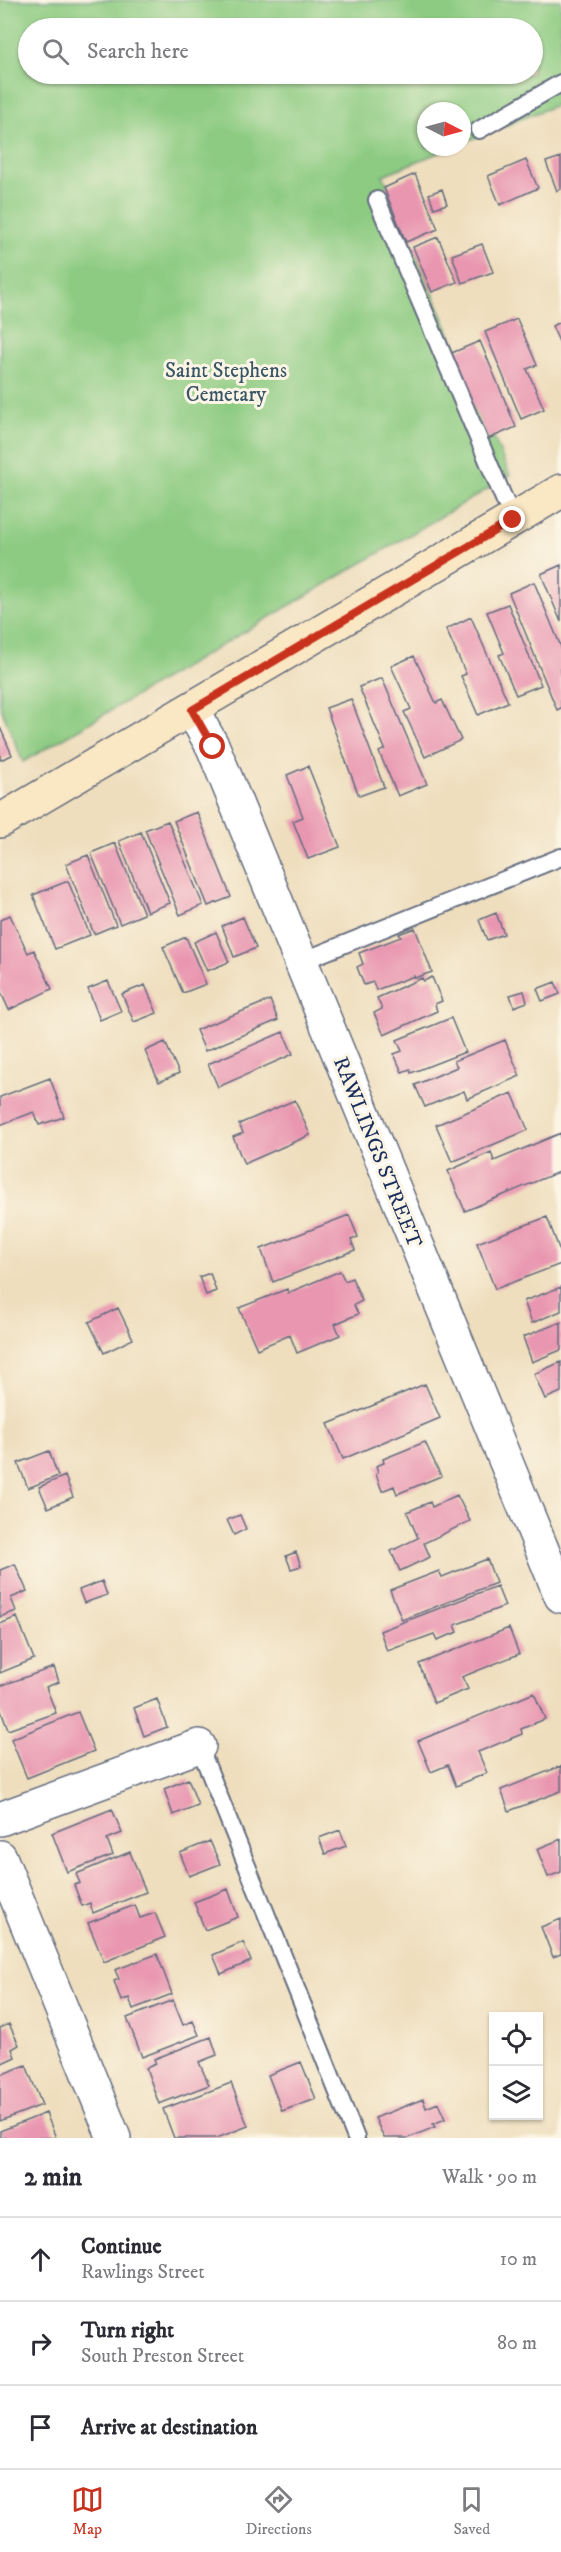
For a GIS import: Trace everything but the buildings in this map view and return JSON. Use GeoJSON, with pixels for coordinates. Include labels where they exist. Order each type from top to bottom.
{"type":"FeatureCollection","features":[{"type":"Feature","properties":{"kind":"main road"},"geometry":{"type":"LineString","coordinates":[[0,821],[561,491]]}},
{"type":"Feature","properties":{"kind":"street","name":"RAWLINGS STREET"},"geometry":{"type":"LineString","coordinates":[[192,710],[213,747],[561,1596]]}},
{"type":"Feature","properties":{"kind":"street"},"geometry":{"type":"LineString","coordinates":[[0,1818],[199,1746]]}},
{"type":"Feature","properties":{"kind":"street"},"geometry":{"type":"LineString","coordinates":[[0,1857],[114,2138]]}},
{"type":"Feature","properties":{"kind":"lane"},"geometry":{"type":"LineString","coordinates":[[478,130],[561,83]]}},
{"type":"Feature","properties":{"kind":"lane"},"geometry":{"type":"LineString","coordinates":[[377,200],[513,520]]}},
{"type":"Feature","properties":{"kind":"lane"},"geometry":{"type":"LineString","coordinates":[[300,962],[561,857]]}},
{"type":"Feature","properties":{"kind":"lane"},"geometry":{"type":"LineString","coordinates":[[199,1746],[356,2138]]}},
{"type":"Feature","properties":{"kind":"green space","name":"Saint Stephens Cemetary"},"geometry":{"type":"Polygon","coordinates":[[[0,0],[561,0],[561,103],[471,139],[471,102],[417,102],[417,156],[430,156],[383,175],[510,476],[23,762],[0,706],[0,0]]]}},
{"type":"Feature","properties":{"kind":"route"},"geometry":{"type":"LineString","coordinates":[[213,747],[192,710],[513,520]]}}]}
